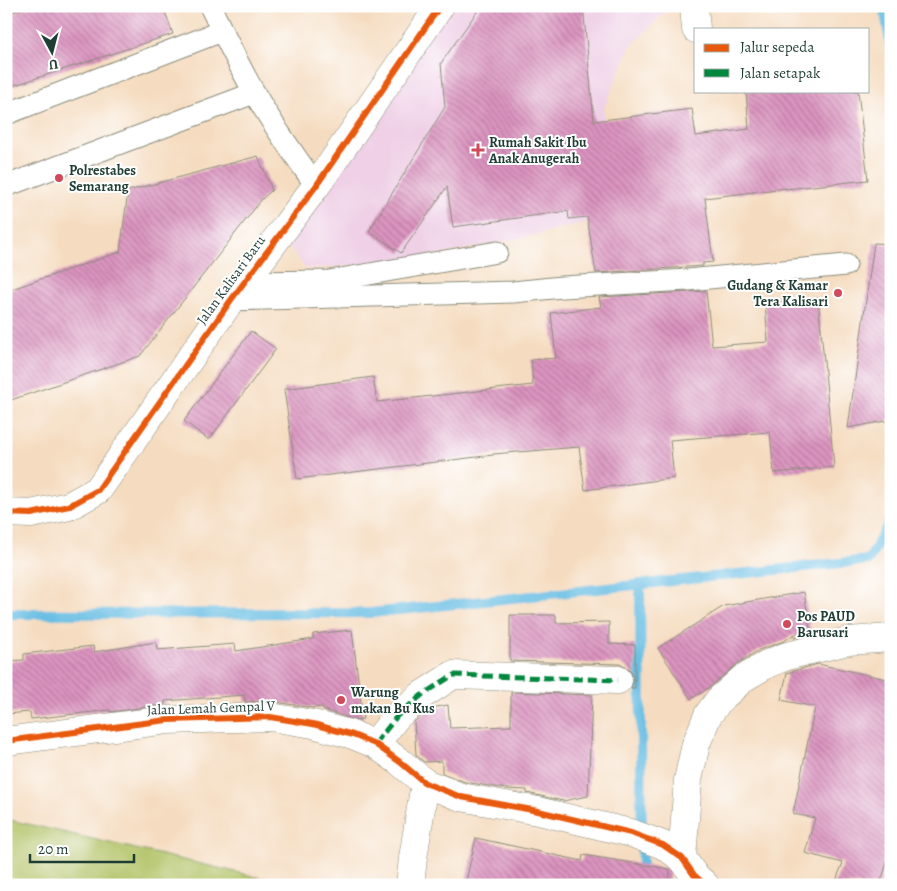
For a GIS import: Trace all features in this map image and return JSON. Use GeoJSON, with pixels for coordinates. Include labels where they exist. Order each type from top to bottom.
{"type":"FeatureCollection","features":[{"type":"Feature","properties":{"kind":"street"},"geometry":{"type":"LineString","coordinates":[[694,6],[696,28]]}},
{"type":"Feature","properties":{"kind":"street","name":"Jalan Kalisari Baru"},"geometry":{"type":"LineString","coordinates":[[6,513],[31,514],[70,506],[98,490],[238,291],[316,186],[428,10]]}},
{"type":"Feature","properties":{"kind":"street"},"geometry":{"type":"LineString","coordinates":[[705,885],[672,852],[696,744],[708,715],[720,698],[745,678],[767,664],[786,656],[848,641],[891,638]]}},
{"type":"Feature","properties":{"kind":"street"},"geometry":{"type":"LineString","coordinates":[[375,744],[397,716],[422,695],[453,675],[618,680]]}},
{"type":"Feature","properties":{"kind":"street","name":"Jalan Lemah Gempal V"},"geometry":{"type":"LineString","coordinates":[[6,741],[167,720],[270,717],[313,724],[375,744],[425,783],[461,797],[538,811],[631,833],[672,852]]}},
{"type":"Feature","properties":{"kind":"street"},"geometry":{"type":"LineString","coordinates":[[410,885],[425,783]]}},
{"type":"Feature","properties":{"kind":"lane"},"geometry":{"type":"LineString","coordinates":[[210,6],[254,93],[316,186]]}},
{"type":"Feature","properties":{"kind":"lane"},"geometry":{"type":"LineString","coordinates":[[6,114],[222,31]]}},
{"type":"Feature","properties":{"kind":"lane"},"geometry":{"type":"LineString","coordinates":[[6,186],[254,93]]}},
{"type":"Feature","properties":{"kind":"lane"},"geometry":{"type":"LineString","coordinates":[[238,291],[329,281],[497,252]]}},
{"type":"Feature","properties":{"kind":"lane"},"geometry":{"type":"LineString","coordinates":[[238,291],[513,292],[562,287],[688,280],[846,265]]}},
{"type":"Feature","properties":{"kind":"shaded area","name":"Rumah Sakit Ibu Anak Anugerah"},"geometry":{"type":"Polygon","coordinates":[[[444,6],[664,6],[665,12],[630,47],[604,108],[605,218],[517,239],[404,262],[306,269],[288,245],[444,6]]]}},
{"type":"Feature","properties":{"kind":"green space"},"geometry":{"type":"Polygon","coordinates":[[[6,819],[292,885],[6,885],[6,819]]]}},
{"type":"Feature","properties":{"kind":"building"},"geometry":{"type":"Polygon","coordinates":[[[31,6],[163,6],[173,34],[6,88],[6,14],[31,6]]]}},
{"type":"Feature","properties":{"kind":"building"},"geometry":{"type":"Polygon","coordinates":[[[481,6],[583,6],[594,121],[692,109],[696,136],[749,129],[746,92],[858,92],[868,180],[705,198],[713,262],[703,263],[703,266],[596,273],[587,217],[569,219],[568,211],[453,227],[447,187],[401,253],[369,231],[445,107],[441,63],[481,6]]]}},
{"type":"Feature","properties":{"kind":"building"},"geometry":{"type":"Polygon","coordinates":[[[258,156],[272,190],[262,199],[140,356],[11,400],[6,385],[6,291],[120,252],[128,191],[258,156]]]}},
{"type":"Feature","properties":{"kind":"building"},"geometry":{"type":"Polygon","coordinates":[[[874,243],[891,244],[891,420],[848,428],[874,243]]]}},
{"type":"Feature","properties":{"kind":"building"},"geometry":{"type":"Polygon","coordinates":[[[706,291],[712,346],[768,342],[765,303],[818,298],[834,467],[774,473],[770,432],[670,440],[674,478],[585,490],[579,447],[493,454],[297,479],[284,389],[373,377],[377,402],[533,385],[531,360],[556,358],[551,313],[601,307],[599,297],[706,291]]]}},
{"type":"Feature","properties":{"kind":"building"},"geometry":{"type":"Polygon","coordinates":[[[251,331],[276,349],[209,440],[184,421],[251,331]]]}},
{"type":"Feature","properties":{"kind":"building"},"geometry":{"type":"Polygon","coordinates":[[[804,592],[811,634],[794,638],[795,634],[784,641],[759,650],[737,664],[710,687],[691,699],[658,648],[724,606],[804,592]]]}},
{"type":"Feature","properties":{"kind":"building"},"geometry":{"type":"Polygon","coordinates":[[[510,615],[556,615],[556,623],[609,622],[609,644],[635,645],[635,688],[631,688],[634,680],[631,672],[619,664],[510,661],[510,615]]]}},
{"type":"Feature","properties":{"kind":"building"},"geometry":{"type":"Polygon","coordinates":[[[352,630],[363,719],[356,720],[323,710],[322,707],[313,708],[270,701],[245,702],[245,695],[165,701],[165,704],[110,712],[110,710],[31,719],[30,712],[6,714],[6,661],[24,660],[24,654],[93,646],[94,652],[156,642],[157,650],[235,644],[236,651],[313,639],[313,634],[352,630]]]}},
{"type":"Feature","properties":{"kind":"building"},"geometry":{"type":"Polygon","coordinates":[[[818,664],[891,680],[891,849],[880,885],[834,885],[843,863],[805,853],[815,818],[793,814],[815,707],[781,700],[787,673],[818,664]]]}},
{"type":"Feature","properties":{"kind":"building"},"geometry":{"type":"Polygon","coordinates":[[[511,692],[592,695],[588,796],[563,801],[527,793],[527,790],[507,789],[465,782],[442,773],[442,761],[424,762],[416,755],[414,722],[431,708],[448,705],[450,728],[511,726],[511,692]]]}},
{"type":"Feature","properties":{"kind":"building"},"geometry":{"type":"Polygon","coordinates":[[[476,838],[582,861],[583,855],[670,869],[669,885],[465,885],[476,838]]]}},
{"type":"Feature","properties":{"kind":"waterway"},"geometry":{"type":"LineString","coordinates":[[884,6],[891,48]]}},
{"type":"Feature","properties":{"kind":"waterway"},"geometry":{"type":"LineString","coordinates":[[6,614],[371,613],[869,560],[891,519]]}},
{"type":"Feature","properties":{"kind":"waterway"},"geometry":{"type":"LineString","coordinates":[[640,584],[642,878]]}},
{"type":"Feature","properties":{"kind":"marked path"},"geometry":{"type":"LineString","coordinates":[[375,744],[397,716],[422,695],[453,675],[618,680]]}},
{"type":"Feature","properties":{"kind":"cycle path"},"geometry":{"type":"LineString","coordinates":[[6,513],[31,514],[69,506],[98,490],[231,300],[316,186],[440,6]]}},
{"type":"Feature","properties":{"kind":"cycle path"},"geometry":{"type":"LineString","coordinates":[[6,741],[167,720],[270,717],[313,724],[353,735],[375,744],[425,783],[461,797],[538,811],[631,833],[663,845],[682,858],[694,875],[705,885]]}},
{"type":"Feature","properties":{"kind":"place","name":"Rumah Sakit Ibu Anak Anugerah"},"geometry":{"type":"Point","coordinates":[478,150]}},
{"type":"Feature","properties":{"kind":"place","name":"Polrestabes Semarang"},"geometry":{"type":"Point","coordinates":[59,178]}},
{"type":"Feature","properties":{"kind":"place","name":"Gudang & Kamar Tera Kalisari"},"geometry":{"type":"Point","coordinates":[838,293]}},
{"type":"Feature","properties":{"kind":"place","name":"Pos PAUD Barusari"},"geometry":{"type":"Point","coordinates":[787,624]}},
{"type":"Feature","properties":{"kind":"place","name":"Warung makan Bu Kus"},"geometry":{"type":"Point","coordinates":[341,700]}}]}
